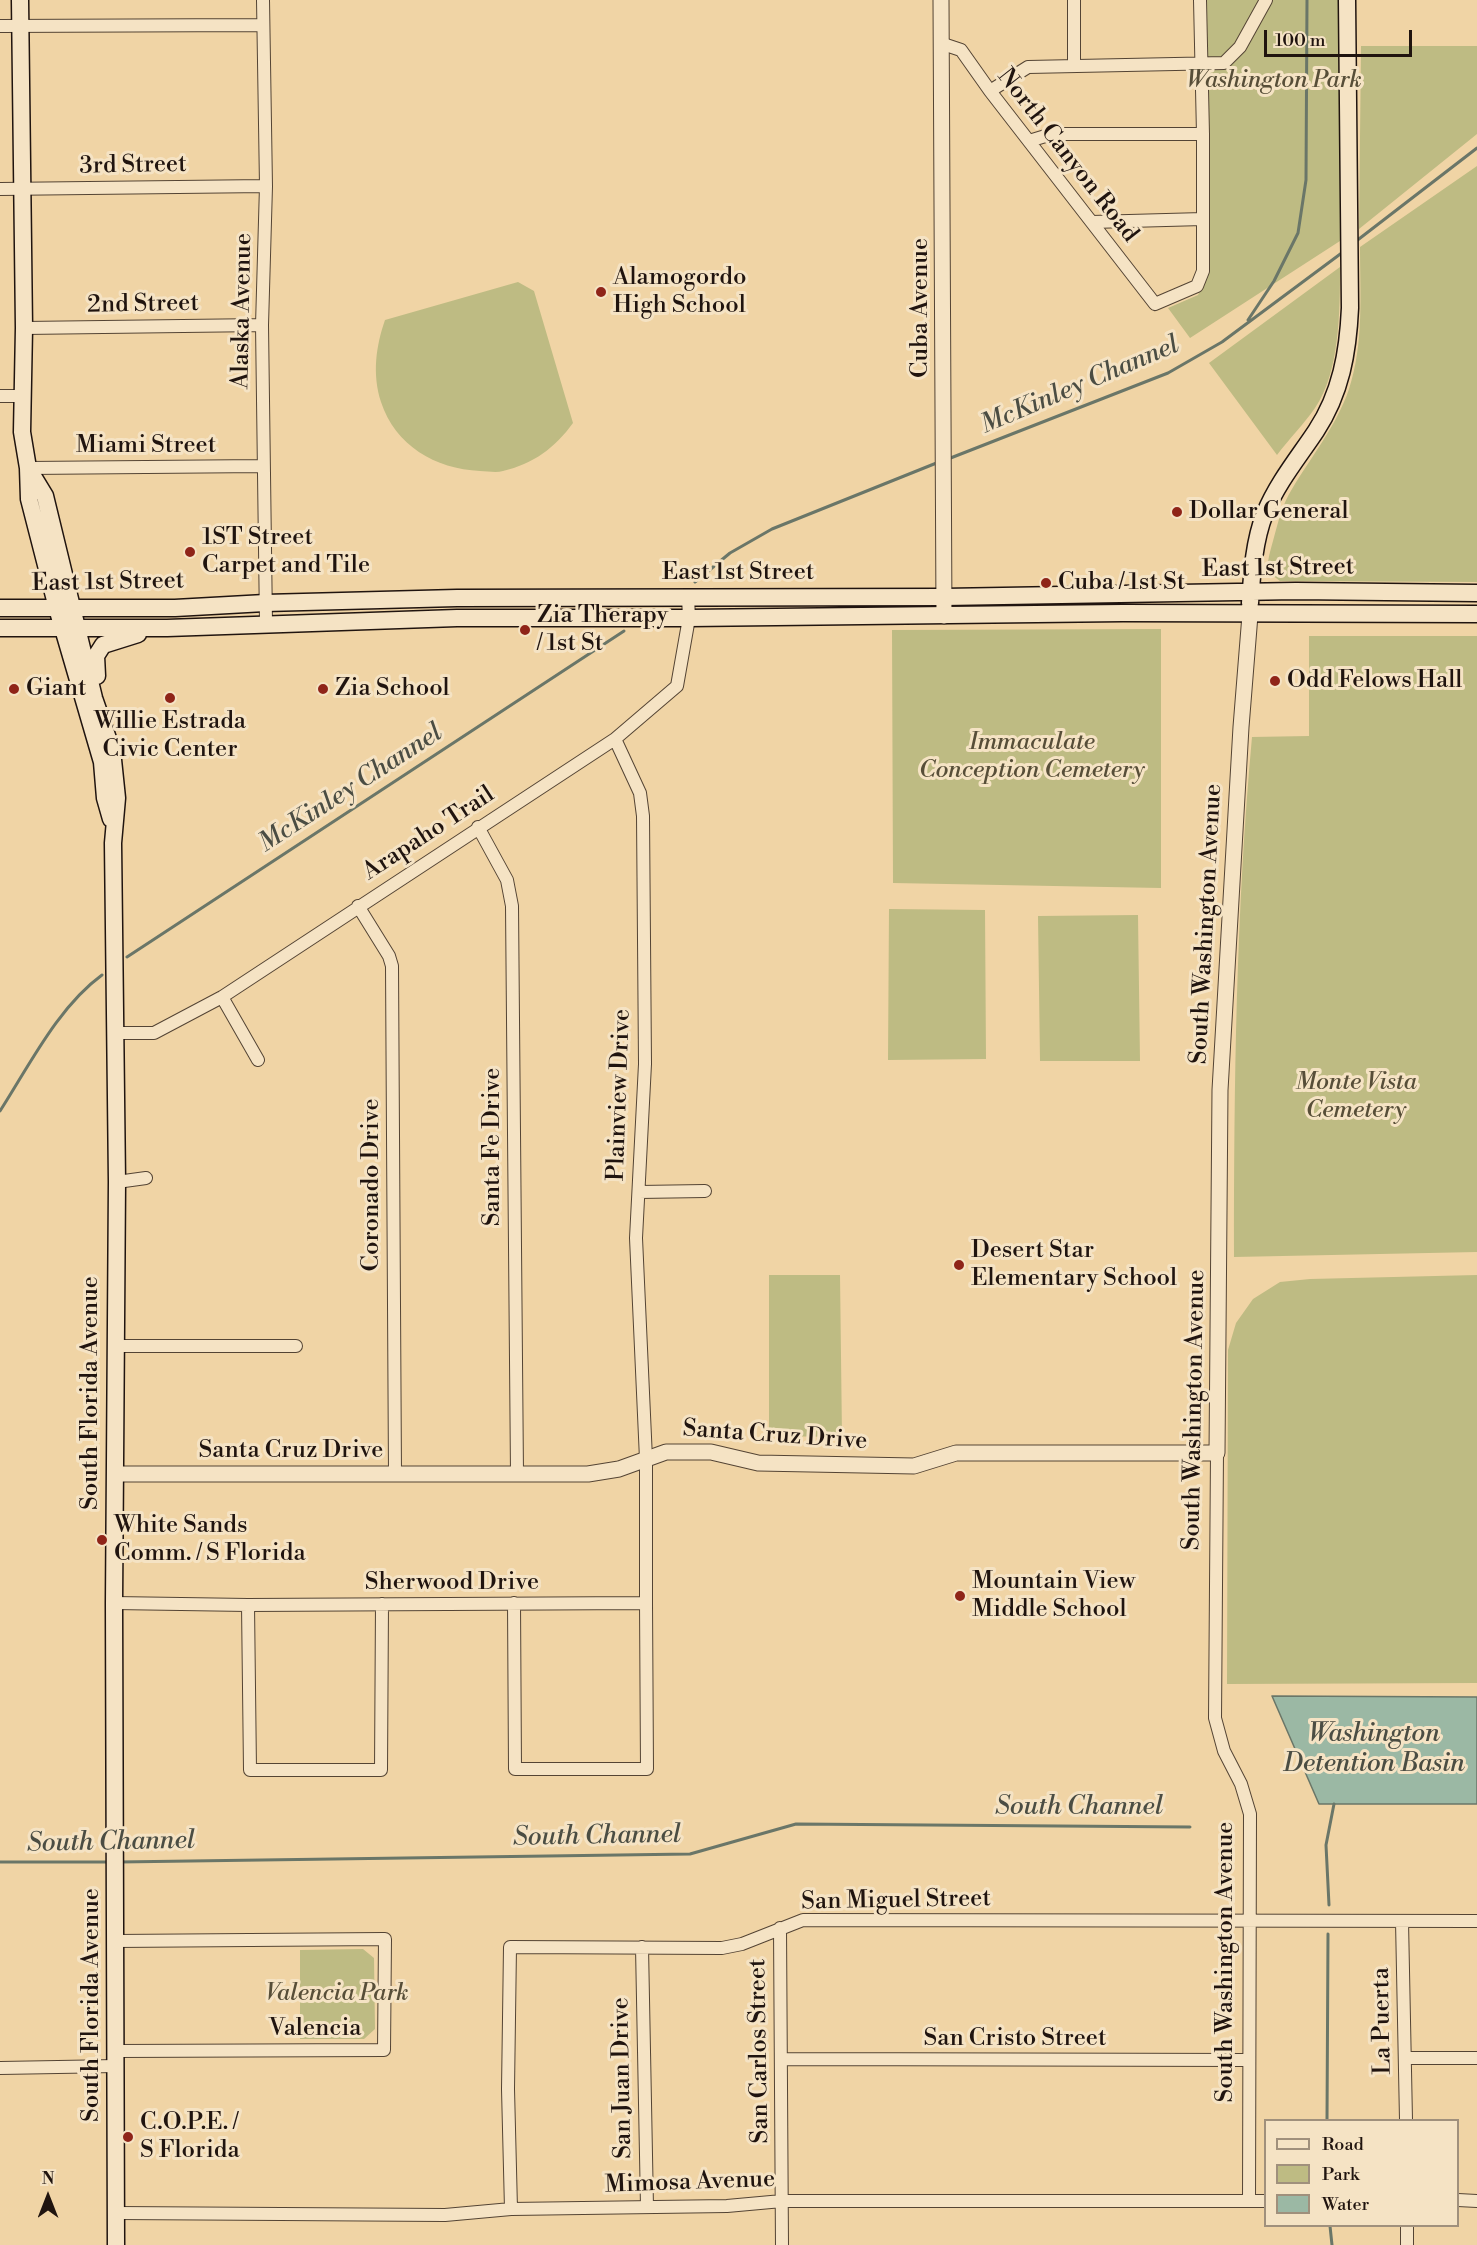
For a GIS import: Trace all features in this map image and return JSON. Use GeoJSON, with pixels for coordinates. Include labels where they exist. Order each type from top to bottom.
{"type":"FeatureCollection","features":[{"type":"Feature","properties":{"kind":"main road"},"geometry":{"type":"LineString","coordinates":[[20,0],[24,328],[22,432],[28,468],[29,499],[71,628]]}},
{"type":"Feature","properties":{"kind":"main road"},"geometry":{"type":"LineString","coordinates":[[1250,615],[1256,544],[1265,514],[1278,484],[1317,429],[1333,399],[1348,346],[1350,265],[1347,0]]}},
{"type":"Feature","properties":{"kind":"main road","name":"East 1st Street"},"geometry":{"type":"LineString","coordinates":[[0,609],[175,608],[265,603],[457,598],[944,597],[1307,591],[1477,593]]}},
{"type":"Feature","properties":{"kind":"main road","name":"East 1st Street"},"geometry":{"type":"LineString","coordinates":[[0,628],[167,628],[457,618],[1123,613],[1250,615],[1338,612],[1477,614]]}},
{"type":"Feature","properties":{"kind":"main road","name":"South Florida Avenue"},"geometry":{"type":"LineString","coordinates":[[71,628],[112,750],[117,798],[114,829],[117,1182],[114,1603],[116,2245]]}},
{"type":"Feature","properties":{"kind":"main road","name":"South Florida Avenue"},"geometry":{"type":"LineString","coordinates":[[71,628],[102,762],[105,798],[114,829]]}},
{"type":"Feature","properties":{"kind":"main road"},"geometry":{"type":"LineString","coordinates":[[112,750],[110,727],[99,692],[96,656],[103,645],[167,628]]}},
{"type":"Feature","properties":{"kind":"street","name":"Alaska Avenue"},"geometry":{"type":"LineString","coordinates":[[263,0],[266,186],[262,325],[266,623]]}},
{"type":"Feature","properties":{"kind":"street","name":"Cuba Avenue"},"geometry":{"type":"LineString","coordinates":[[941,0],[944,616]]}},
{"type":"Feature","properties":{"kind":"street"},"geometry":{"type":"LineString","coordinates":[[1074,0],[1074,65]]}},
{"type":"Feature","properties":{"kind":"street"},"geometry":{"type":"LineString","coordinates":[[1092,222],[1203,219],[1200,0]]}},
{"type":"Feature","properties":{"kind":"street"},"geometry":{"type":"LineString","coordinates":[[990,91],[1028,67],[1224,63],[1240,47],[1266,0]]}},
{"type":"Feature","properties":{"kind":"street"},"geometry":{"type":"LineString","coordinates":[[0,26],[263,25]]}},
{"type":"Feature","properties":{"kind":"street","name":"North Canyon Road"},"geometry":{"type":"LineString","coordinates":[[940,43],[961,50],[990,91],[1155,304],[1197,286],[1203,271],[1203,219]]}},
{"type":"Feature","properties":{"kind":"street"},"geometry":{"type":"LineString","coordinates":[[1029,141],[1052,134],[1203,134]]}},
{"type":"Feature","properties":{"kind":"street","name":"3rd Street"},"geometry":{"type":"LineString","coordinates":[[0,189],[266,186]]}},
{"type":"Feature","properties":{"kind":"street","name":"2nd Street"},"geometry":{"type":"LineString","coordinates":[[24,328],[262,325]]}},
{"type":"Feature","properties":{"kind":"street"},"geometry":{"type":"LineString","coordinates":[[0,396],[24,396]]}},
{"type":"Feature","properties":{"kind":"street","name":"Miami Street"},"geometry":{"type":"LineString","coordinates":[[28,468],[263,466]]}},
{"type":"Feature","properties":{"kind":"street","name":"Arapaho Trail"},"geometry":{"type":"LineString","coordinates":[[115,1033],[154,1033],[222,997],[615,739],[676,686],[689,618],[688,597]]}},
{"type":"Feature","properties":{"kind":"street"},"geometry":{"type":"LineString","coordinates":[[812,617],[813,597]]}},
{"type":"Feature","properties":{"kind":"street","name":"South Washington Avenue"},"geometry":{"type":"LineString","coordinates":[[1249,2201],[1250,1815],[1241,1784],[1224,1751],[1215,1718],[1220,1090],[1240,727],[1250,615]]}},
{"type":"Feature","properties":{"kind":"street","name":"Plainview Drive"},"geometry":{"type":"LineString","coordinates":[[615,739],[640,794],[643,816],[645,1064],[636,1238],[646,1459]]}},
{"type":"Feature","properties":{"kind":"street","name":"Santa Fe Drive"},"geometry":{"type":"LineString","coordinates":[[478,827],[507,880],[512,906],[517,1473]]}},
{"type":"Feature","properties":{"kind":"street","name":"Coronado Drive"},"geometry":{"type":"LineString","coordinates":[[358,906],[389,956],[392,966],[395,1473]]}},
{"type":"Feature","properties":{"kind":"street"},"geometry":{"type":"LineString","coordinates":[[222,997],[258,1060]]}},
{"type":"Feature","properties":{"kind":"street"},"geometry":{"type":"LineString","coordinates":[[117,1182],[146,1178]]}},
{"type":"Feature","properties":{"kind":"street"},"geometry":{"type":"LineString","coordinates":[[639,1192],[705,1191]]}},
{"type":"Feature","properties":{"kind":"street"},"geometry":{"type":"LineString","coordinates":[[115,1346],[296,1346]]}},
{"type":"Feature","properties":{"kind":"street","name":"Santa Cruz Drive"},"geometry":{"type":"LineString","coordinates":[[115,1474],[588,1474],[619,1469],[666,1452],[711,1452],[758,1463],[914,1466],[956,1453],[1217,1453]]}},
{"type":"Feature","properties":{"kind":"street"},"geometry":{"type":"LineString","coordinates":[[513,1603],[515,1769],[647,1769],[646,1459]]}},
{"type":"Feature","properties":{"kind":"street","name":"Sherwood Drive"},"geometry":{"type":"LineString","coordinates":[[114,1603],[248,1605],[646,1603]]}},
{"type":"Feature","properties":{"kind":"street"},"geometry":{"type":"LineString","coordinates":[[248,1605],[250,1770],[381,1770],[382,1604]]}},
{"type":"Feature","properties":{"kind":"street","name":"San Miguel Street"},"geometry":{"type":"LineString","coordinates":[[511,2209],[508,2089],[510,1947],[722,1948],[742,1944],[803,1920],[1477,1921]]}},
{"type":"Feature","properties":{"kind":"street","name":"La Puerta"},"geometry":{"type":"LineString","coordinates":[[1402,1921],[1406,2119]]}},
{"type":"Feature","properties":{"kind":"street","name":"San Carlos Street"},"geometry":{"type":"LineString","coordinates":[[780,1928],[782,2245]]}},
{"type":"Feature","properties":{"kind":"street","name":"Valencia"},"geometry":{"type":"LineString","coordinates":[[115,1941],[384,1939],[384,2050],[117,2058]]}},
{"type":"Feature","properties":{"kind":"street","name":"San Juan Drive"},"geometry":{"type":"LineString","coordinates":[[642,1947],[646,2207]]}},
{"type":"Feature","properties":{"kind":"street"},"geometry":{"type":"LineString","coordinates":[[0,2068],[117,2058]]}},
{"type":"Feature","properties":{"kind":"street"},"geometry":{"type":"LineString","coordinates":[[1405,2058],[1477,2058]]}},
{"type":"Feature","properties":{"kind":"street","name":"San Cristo Street"},"geometry":{"type":"LineString","coordinates":[[781,2060],[1249,2060]]}},
{"type":"Feature","properties":{"kind":"street"},"geometry":{"type":"LineString","coordinates":[[1459,2200],[1477,2201]]}},
{"type":"Feature","properties":{"kind":"street","name":"Mimosa Avenue"},"geometry":{"type":"LineString","coordinates":[[117,2213],[445,2215],[511,2209],[727,2206],[782,2201],[1264,2201]]}},
{"type":"Feature","properties":{"kind":"street"},"geometry":{"type":"LineString","coordinates":[[1407,2227],[1407,2245]]}},
{"type":"Feature","properties":{"kind":"green space","name":"Washington Park"},"geometry":{"type":"Polygon","coordinates":[[[1207,0],[1340,0],[1340,241],[1190,338],[1168,308],[1198,295],[1209,272],[1207,0]]]}},
{"type":"Feature","properties":{"kind":"green space","name":"Washington Park"},"geometry":{"type":"Polygon","coordinates":[[[1361,46],[1477,46],[1477,134],[1359,229],[1361,46]]]}},
{"type":"Feature","properties":{"kind":"green space"},"geometry":{"type":"Polygon","coordinates":[[[1477,166],[1477,582],[1280,581],[1268,572],[1268,564],[1283,508],[1292,489],[1338,415],[1354,372],[1360,318],[1360,247],[1477,166]]]}},
{"type":"Feature","properties":{"kind":"green space"},"geometry":{"type":"Polygon","coordinates":[[[1340,267],[1337,340],[1329,377],[1315,408],[1277,455],[1209,363],[1340,267]]]}},
{"type":"Feature","properties":{"kind":"green space"},"geometry":{"type":"Polygon","coordinates":[[[518,282],[534,291],[573,423],[559,440],[542,454],[524,464],[503,471],[463,469],[433,460],[419,452],[396,431],[381,402],[376,360],[385,320],[518,282]]]}},
{"type":"Feature","properties":{"kind":"green space","name":"Immaculate Conception Cemetery"},"geometry":{"type":"Polygon","coordinates":[[[1161,629],[1161,888],[893,883],[892,630],[1161,629]]]}},
{"type":"Feature","properties":{"kind":"green space","name":"Monte Vista Cemetery"},"geometry":{"type":"Polygon","coordinates":[[[1309,636],[1477,636],[1477,1252],[1234,1257],[1237,997],[1242,867],[1252,737],[1309,736],[1309,636]]]}},
{"type":"Feature","properties":{"kind":"green space"},"geometry":{"type":"Polygon","coordinates":[[[889,909],[985,910],[986,1059],[888,1060],[889,909]]]}},
{"type":"Feature","properties":{"kind":"green space"},"geometry":{"type":"Polygon","coordinates":[[[1138,915],[1140,1061],[1040,1061],[1038,916],[1138,915]]]}},
{"type":"Feature","properties":{"kind":"green space"},"geometry":{"type":"Polygon","coordinates":[[[769,1275],[840,1275],[842,1437],[769,1436],[769,1275]]]}},
{"type":"Feature","properties":{"kind":"green space"},"geometry":{"type":"Polygon","coordinates":[[[1477,1275],[1477,1683],[1227,1684],[1228,1350],[1236,1323],[1253,1299],[1280,1282],[1310,1279],[1477,1275]]]}},
{"type":"Feature","properties":{"kind":"green space","name":"Valencia Park"},"geometry":{"type":"Polygon","coordinates":[[[363,1949],[374,1958],[375,2029],[364,2039],[300,2039],[300,1950],[363,1949]]]}},
{"type":"Feature","properties":{"kind":"water","name":"Washington Detention Basin"},"geometry":{"type":"Polygon","coordinates":[[[1272,1696],[1477,1697],[1477,1804],[1319,1804],[1272,1696]]]}},
{"type":"Feature","properties":{"kind":"waterway"},"geometry":{"type":"LineString","coordinates":[[1248,320],[1274,281],[1298,233],[1306,180],[1307,0]]}},
{"type":"Feature","properties":{"kind":"waterway","name":"McKinley Channel"},"geometry":{"type":"LineString","coordinates":[[1355,242],[1477,148]]}},
{"type":"Feature","properties":{"kind":"waterway","name":"McKinley Channel"},"geometry":{"type":"LineString","coordinates":[[948,459],[1168,373],[1222,342],[1343,252]]}},
{"type":"Feature","properties":{"kind":"waterway","name":"McKinley Channel"},"geometry":{"type":"LineString","coordinates":[[695,582],[730,553],[772,529],[939,462]]}},
{"type":"Feature","properties":{"kind":"waterway","name":"McKinley Channel"},"geometry":{"type":"LineString","coordinates":[[127,957],[624,631]]}},
{"type":"Feature","properties":{"kind":"waterway","name":"McKinley Channel"},"geometry":{"type":"LineString","coordinates":[[0,1111],[58,1020],[86,988],[102,975]]}},
{"type":"Feature","properties":{"kind":"waterway"},"geometry":{"type":"LineString","coordinates":[[1329,1905],[1326,1845],[1334,1804]]}},
{"type":"Feature","properties":{"kind":"waterway","name":"South Channel"},"geometry":{"type":"LineString","coordinates":[[119,1862],[690,1854],[796,1824],[1190,1827]]}},
{"type":"Feature","properties":{"kind":"waterway","name":"South Channel"},"geometry":{"type":"LineString","coordinates":[[0,1862],[110,1862]]}},
{"type":"Feature","properties":{"kind":"waterway"},"geometry":{"type":"LineString","coordinates":[[1327,2119],[1328,1934]]}},
{"type":"Feature","properties":{"kind":"waterway"},"geometry":{"type":"LineString","coordinates":[[1330,2227],[1332,2245]]}},
{"type":"Feature","properties":{"kind":"place","name":"Alamogordo High School"},"geometry":{"type":"Point","coordinates":[601,292]}},
{"type":"Feature","properties":{"kind":"place","name":"Dollar General"},"geometry":{"type":"Point","coordinates":[1177,512]}},
{"type":"Feature","properties":{"kind":"place","name":"1ST Street Carpet and Tile"},"geometry":{"type":"Point","coordinates":[190,552]}},
{"type":"Feature","properties":{"kind":"place","name":"Cuba / 1st St"},"geometry":{"type":"Point","coordinates":[1046,583]}},
{"type":"Feature","properties":{"kind":"place","name":"Zia Therapy / 1st St"},"geometry":{"type":"Point","coordinates":[525,630]}},
{"type":"Feature","properties":{"kind":"place","name":"Odd Felows Hall"},"geometry":{"type":"Point","coordinates":[1275,681]}},
{"type":"Feature","properties":{"kind":"place","name":"Giant"},"geometry":{"type":"Point","coordinates":[14,689]}},
{"type":"Feature","properties":{"kind":"place","name":"Zia School"},"geometry":{"type":"Point","coordinates":[323,689]}},
{"type":"Feature","properties":{"kind":"place","name":"Willie Estrada Civic Center"},"geometry":{"type":"Point","coordinates":[170,698]}},
{"type":"Feature","properties":{"kind":"place","name":"Desert Star Elementary School"},"geometry":{"type":"Point","coordinates":[959,1265]}},
{"type":"Feature","properties":{"kind":"place","name":"White Sands Comm. / S Florida"},"geometry":{"type":"Point","coordinates":[102,1540]}},
{"type":"Feature","properties":{"kind":"place","name":"Mountain View Middle School"},"geometry":{"type":"Point","coordinates":[960,1596]}},
{"type":"Feature","properties":{"kind":"place","name":"C.O.P.E. / S Florida"},"geometry":{"type":"Point","coordinates":[128,2137]}}]}
